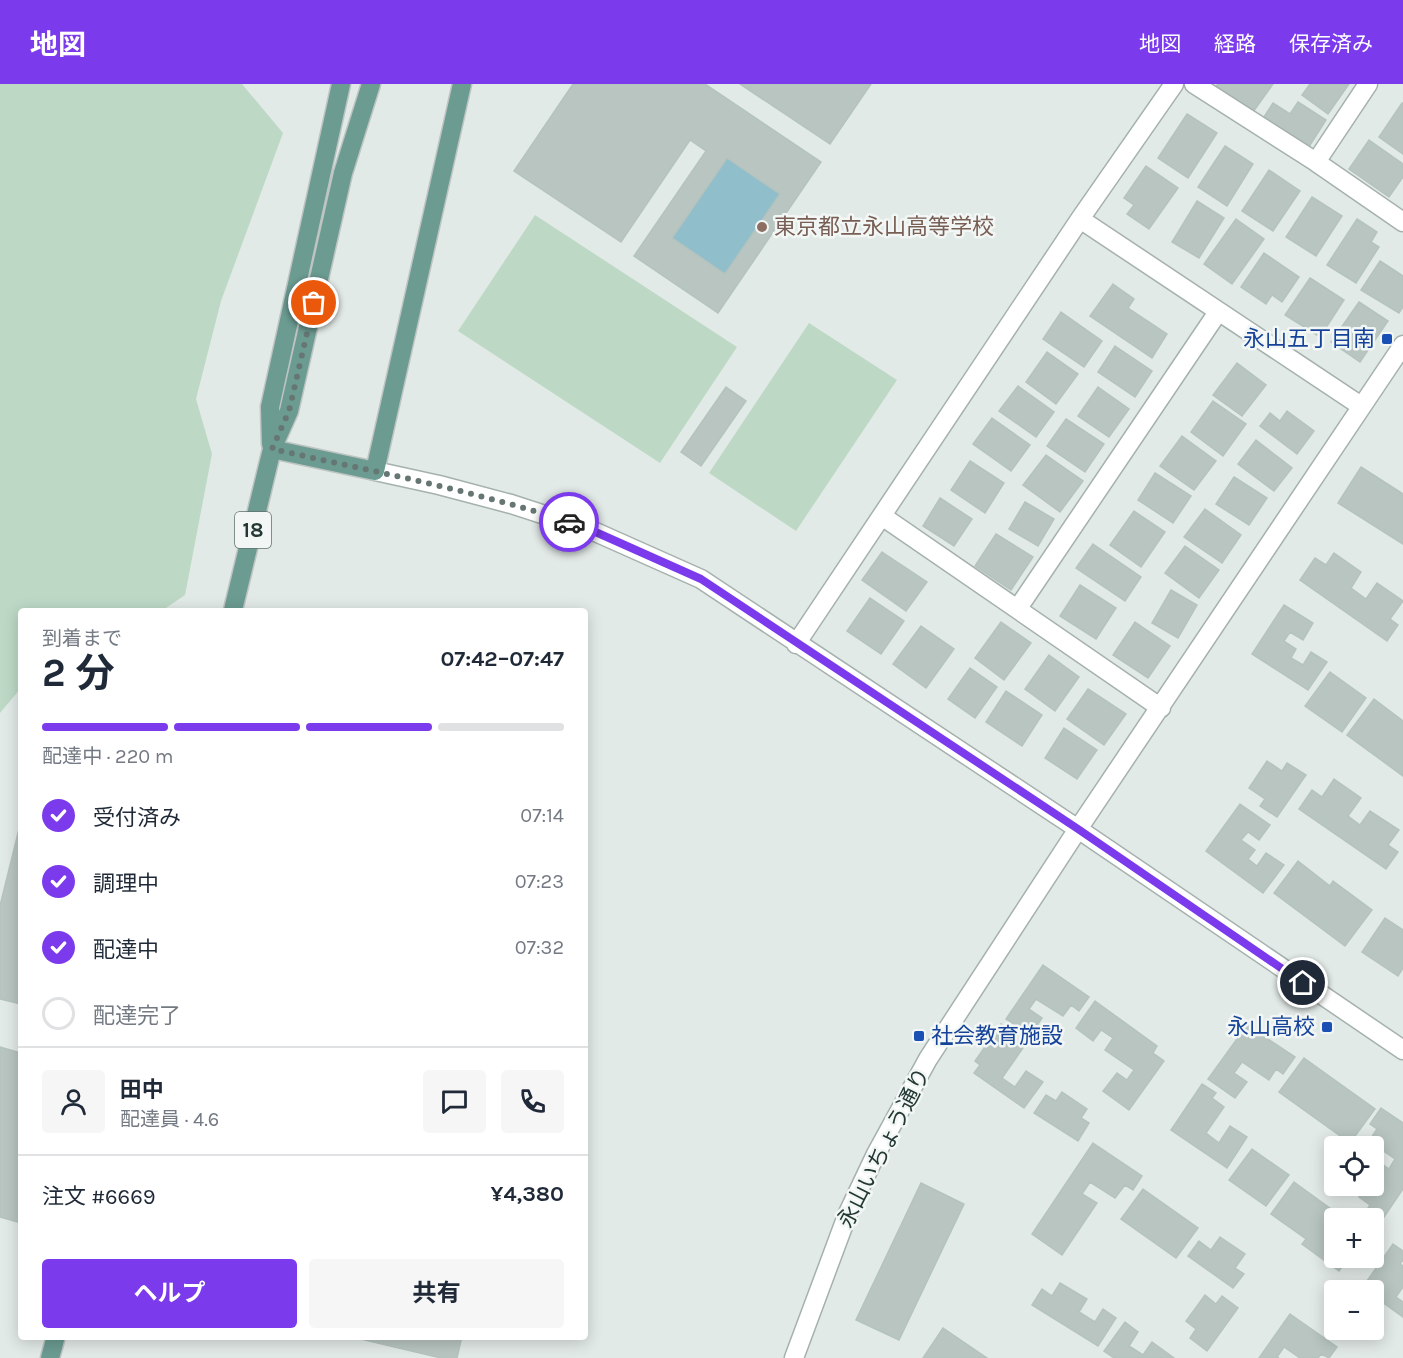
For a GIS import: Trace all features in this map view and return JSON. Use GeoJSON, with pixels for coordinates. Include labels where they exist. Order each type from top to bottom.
{"type":"FeatureCollection","features":[{"type":"Feature","properties":{"kind":"main road","name":"18"},"geometry":{"type":"LineString","coordinates":[[272,449],[270,407],[341,84]]}},
{"type":"Feature","properties":{"kind":"main road","name":"18"},"geometry":{"type":"LineString","coordinates":[[233,608],[272,449],[289,411],[343,173],[371,84]]}},
{"type":"Feature","properties":{"kind":"main road"},"geometry":{"type":"LineString","coordinates":[[272,449],[375,471],[462,84]]}},
{"type":"Feature","properties":{"kind":"main road"},"geometry":{"type":"LineString","coordinates":[[50,1358],[55,1340]]}},
{"type":"Feature","properties":{"kind":"street"},"geometry":{"type":"LineString","coordinates":[[796,644],[1080,219],[1174,84]]}},
{"type":"Feature","properties":{"kind":"street"},"geometry":{"type":"LineString","coordinates":[[1194,84],[1316,162],[1403,222]]}},
{"type":"Feature","properties":{"kind":"street"},"geometry":{"type":"LineString","coordinates":[[1316,162],[1368,84]]}},
{"type":"Feature","properties":{"kind":"street"},"geometry":{"type":"LineString","coordinates":[[1080,219],[1361,406]]}},
{"type":"Feature","properties":{"kind":"street"},"geometry":{"type":"LineString","coordinates":[[1018,608],[1218,312]]}},
{"type":"Feature","properties":{"kind":"street","name":"永山いちょう通り"},"geometry":{"type":"LineString","coordinates":[[794,1358],[848,1213],[876,1154],[928,1059],[1078,829],[1403,345]]}},
{"type":"Feature","properties":{"kind":"street"},"geometry":{"type":"LineString","coordinates":[[375,471],[439,484],[591,530],[701,579],[1078,829],[1403,1050]]}},
{"type":"Feature","properties":{"kind":"street"},"geometry":{"type":"LineString","coordinates":[[882,516],[1161,708]]}},
{"type":"Feature","properties":{"kind":"green space"},"geometry":{"type":"Polygon","coordinates":[[[0,84],[242,84],[283,133],[221,301],[196,399],[212,454],[185,595],[166,608],[18,608],[18,692],[0,713],[0,84]]]}},
{"type":"Feature","properties":{"kind":"green space"},"geometry":{"type":"Polygon","coordinates":[[[535,215],[737,347],[660,463],[458,331],[535,215]]]}},
{"type":"Feature","properties":{"kind":"green space"},"geometry":{"type":"Polygon","coordinates":[[[809,323],[897,380],[796,531],[709,473],[809,323]]]}},
{"type":"Feature","properties":{"kind":"water"},"geometry":{"type":"Polygon","coordinates":[[[727,158],[780,194],[725,274],[672,238],[727,158]]]}},
{"type":"Feature","properties":{"kind":"building"},"geometry":{"type":"Polygon","coordinates":[[[573,84],[705,84],[821,162],[718,313],[634,256],[706,151],[690,140],[621,242],[514,171],[573,84]],[[727,158],[672,238],[725,274],[780,194],[727,158]]]}},
{"type":"Feature","properties":{"kind":"building"},"geometry":{"type":"Polygon","coordinates":[[[740,84],[871,84],[830,144],[740,84]]]}},
{"type":"Feature","properties":{"kind":"building"},"geometry":{"type":"Polygon","coordinates":[[[1218,84],[1273,84],[1253,112],[1216,86],[1218,84]]]}},
{"type":"Feature","properties":{"kind":"building"},"geometry":{"type":"Polygon","coordinates":[[[1310,84],[1349,84],[1328,114],[1302,95],[1310,84]]]}},
{"type":"Feature","properties":{"kind":"building"},"geometry":{"type":"Polygon","coordinates":[[[1298,102],[1326,120],[1307,150],[1262,120],[1273,103],[1290,114],[1298,102]]]}},
{"type":"Feature","properties":{"kind":"building"},"geometry":{"type":"Polygon","coordinates":[[[1403,103],[1403,154],[1379,137],[1403,103]]]}},
{"type":"Feature","properties":{"kind":"building"},"geometry":{"type":"Polygon","coordinates":[[[1187,114],[1217,133],[1188,178],[1158,158],[1187,114]]]}},
{"type":"Feature","properties":{"kind":"building"},"geometry":{"type":"Polygon","coordinates":[[[1369,140],[1403,164],[1403,177],[1389,197],[1349,169],[1369,140]]]}},
{"type":"Feature","properties":{"kind":"building"},"geometry":{"type":"Polygon","coordinates":[[[1225,146],[1253,164],[1227,206],[1198,187],[1225,146]]]}},
{"type":"Feature","properties":{"kind":"building"},"geometry":{"type":"Polygon","coordinates":[[[1146,166],[1178,188],[1149,229],[1127,214],[1134,205],[1124,198],[1146,166]]]}},
{"type":"Feature","properties":{"kind":"building"},"geometry":{"type":"Polygon","coordinates":[[[1269,170],[1300,191],[1273,231],[1242,211],[1269,170]]]}},
{"type":"Feature","properties":{"kind":"building"},"geometry":{"type":"Polygon","coordinates":[[[1312,197],[1342,216],[1316,256],[1286,237],[1312,197]]]}},
{"type":"Feature","properties":{"kind":"building"},"geometry":{"type":"Polygon","coordinates":[[[1197,201],[1224,218],[1199,258],[1172,242],[1197,201]]]}},
{"type":"Feature","properties":{"kind":"building"},"geometry":{"type":"Polygon","coordinates":[[[1236,219],[1264,239],[1232,284],[1204,264],[1236,219]]]}},
{"type":"Feature","properties":{"kind":"building"},"geometry":{"type":"Polygon","coordinates":[[[1357,219],[1377,232],[1371,242],[1379,247],[1356,283],[1327,265],[1357,219]]]}},
{"type":"Feature","properties":{"kind":"building"},"geometry":{"type":"Polygon","coordinates":[[[1264,253],[1299,277],[1282,302],[1272,295],[1266,304],[1241,287],[1264,253]]]}},
{"type":"Feature","properties":{"kind":"building"},"geometry":{"type":"Polygon","coordinates":[[[1380,261],[1403,276],[1403,307],[1399,313],[1361,290],[1380,261]]]}},
{"type":"Feature","properties":{"kind":"building"},"geometry":{"type":"Polygon","coordinates":[[[1310,278],[1344,300],[1320,337],[1285,315],[1310,278]]]}},
{"type":"Feature","properties":{"kind":"building"},"geometry":{"type":"Polygon","coordinates":[[[1113,284],[1134,299],[1128,308],[1167,334],[1152,358],[1090,316],[1113,284]]]}},
{"type":"Feature","properties":{"kind":"building"},"geometry":{"type":"Polygon","coordinates":[[[1359,302],[1388,321],[1360,362],[1331,342],[1359,302]]]}},
{"type":"Feature","properties":{"kind":"building"},"geometry":{"type":"Polygon","coordinates":[[[1061,312],[1102,341],[1084,367],[1043,339],[1061,312]]]}},
{"type":"Feature","properties":{"kind":"building"},"geometry":{"type":"Polygon","coordinates":[[[1115,346],[1152,371],[1135,397],[1098,372],[1115,346]]]}},
{"type":"Feature","properties":{"kind":"building"},"geometry":{"type":"Polygon","coordinates":[[[1047,352],[1078,374],[1056,404],[1026,382],[1047,352]]]}},
{"type":"Feature","properties":{"kind":"building"},"geometry":{"type":"Polygon","coordinates":[[[1237,363],[1266,385],[1242,416],[1213,395],[1237,363]]]}},
{"type":"Feature","properties":{"kind":"building"},"geometry":{"type":"Polygon","coordinates":[[[1018,386],[1054,412],[1036,437],[999,411],[1018,386]]]}},
{"type":"Feature","properties":{"kind":"building"},"geometry":{"type":"Polygon","coordinates":[[[726,387],[746,401],[701,466],[681,452],[726,387]]]}},
{"type":"Feature","properties":{"kind":"building"},"geometry":{"type":"Polygon","coordinates":[[[1098,387],[1129,409],[1109,437],[1078,416],[1098,387]]]}},
{"type":"Feature","properties":{"kind":"building"},"geometry":{"type":"Polygon","coordinates":[[[1213,401],[1246,424],[1223,456],[1191,432],[1213,401]]]}},
{"type":"Feature","properties":{"kind":"building"},"geometry":{"type":"Polygon","coordinates":[[[1287,411],[1314,431],[1297,454],[1260,426],[1270,413],[1280,421],[1287,411]]]}},
{"type":"Feature","properties":{"kind":"building"},"geometry":{"type":"Polygon","coordinates":[[[992,418],[1030,445],[1011,471],[973,444],[992,418]]]}},
{"type":"Feature","properties":{"kind":"building"},"geometry":{"type":"Polygon","coordinates":[[[1066,419],[1104,444],[1085,472],[1047,446],[1066,419]]]}},
{"type":"Feature","properties":{"kind":"building"},"geometry":{"type":"Polygon","coordinates":[[[1182,436],[1216,461],[1194,490],[1160,466],[1182,436]]]}},
{"type":"Feature","properties":{"kind":"building"},"geometry":{"type":"Polygon","coordinates":[[[1256,440],[1292,468],[1274,491],[1238,464],[1256,440]]]}},
{"type":"Feature","properties":{"kind":"building"},"geometry":{"type":"Polygon","coordinates":[[[1046,455],[1083,481],[1060,512],[1023,485],[1046,455]]]}},
{"type":"Feature","properties":{"kind":"building"},"geometry":{"type":"Polygon","coordinates":[[[970,461],[1004,483],[985,513],[951,490],[970,461]]]}},
{"type":"Feature","properties":{"kind":"building"},"geometry":{"type":"Polygon","coordinates":[[[1361,467],[1403,494],[1403,544],[1338,503],[1361,467]]]}},
{"type":"Feature","properties":{"kind":"building"},"geometry":{"type":"Polygon","coordinates":[[[1155,473],[1191,496],[1173,523],[1138,500],[1155,473]]]}},
{"type":"Feature","properties":{"kind":"building"},"geometry":{"type":"Polygon","coordinates":[[[1234,477],[1267,498],[1249,525],[1216,504],[1234,477]]]}},
{"type":"Feature","properties":{"kind":"building"},"geometry":{"type":"Polygon","coordinates":[[[940,498],[972,519],[954,546],[923,526],[940,498]]]}},
{"type":"Feature","properties":{"kind":"building"},"geometry":{"type":"Polygon","coordinates":[[[1025,502],[1054,519],[1038,546],[1009,529],[1025,502]]]}},
{"type":"Feature","properties":{"kind":"building"},"geometry":{"type":"Polygon","coordinates":[[[1205,509],[1241,535],[1222,563],[1184,537],[1205,509]]]}},
{"type":"Feature","properties":{"kind":"building"},"geometry":{"type":"Polygon","coordinates":[[[1134,511],[1165,532],[1141,567],[1110,545],[1134,511]]]}},
{"type":"Feature","properties":{"kind":"building"},"geometry":{"type":"Polygon","coordinates":[[[996,534],[1033,557],[1011,590],[975,566],[996,534]]]}},
{"type":"Feature","properties":{"kind":"building"},"geometry":{"type":"Polygon","coordinates":[[[1093,544],[1141,577],[1125,601],[1076,568],[1093,544]]]}},
{"type":"Feature","properties":{"kind":"building"},"geometry":{"type":"Polygon","coordinates":[[[1185,546],[1219,570],[1199,598],[1165,573],[1185,546]]]}},
{"type":"Feature","properties":{"kind":"building"},"geometry":{"type":"Polygon","coordinates":[[[882,552],[927,582],[906,611],[862,580],[882,552]]]}},
{"type":"Feature","properties":{"kind":"building"},"geometry":{"type":"Polygon","coordinates":[[[1334,553],[1361,572],[1351,588],[1366,599],[1377,583],[1403,601],[1390,619],[1398,625],[1387,641],[1300,580],[1315,558],[1326,565],[1334,553]]]}},
{"type":"Feature","properties":{"kind":"building"},"geometry":{"type":"Polygon","coordinates":[[[1080,585],[1116,608],[1096,639],[1060,616],[1080,585]]]}},
{"type":"Feature","properties":{"kind":"building"},"geometry":{"type":"Polygon","coordinates":[[[1171,590],[1197,605],[1178,638],[1152,623],[1171,590]]]}},
{"type":"Feature","properties":{"kind":"building"},"geometry":{"type":"Polygon","coordinates":[[[870,598],[904,621],[881,654],[847,631],[870,598]]]}},
{"type":"Feature","properties":{"kind":"building"},"geometry":{"type":"Polygon","coordinates":[[[1284,605],[1313,623],[1303,640],[1290,632],[1284,641],[1296,649],[1291,658],[1303,665],[1311,652],[1327,662],[1308,690],[1252,654],[1284,605]]]}},
{"type":"Feature","properties":{"kind":"building"},"geometry":{"type":"Polygon","coordinates":[[[1001,622],[1031,643],[1004,680],[975,658],[1001,622]]]}},
{"type":"Feature","properties":{"kind":"building"},"geometry":{"type":"Polygon","coordinates":[[[1135,622],[1170,646],[1148,678],[1113,655],[1135,622]]]}},
{"type":"Feature","properties":{"kind":"building"},"geometry":{"type":"Polygon","coordinates":[[[921,626],[954,649],[926,688],[893,664],[921,626]]]}},
{"type":"Feature","properties":{"kind":"building"},"geometry":{"type":"Polygon","coordinates":[[[1049,655],[1079,677],[1055,711],[1025,689],[1049,655]]]}},
{"type":"Feature","properties":{"kind":"building"},"geometry":{"type":"Polygon","coordinates":[[[970,668],[997,687],[975,718],[948,699],[970,668]]]}},
{"type":"Feature","properties":{"kind":"building"},"geometry":{"type":"Polygon","coordinates":[[[1330,672],[1366,698],[1342,732],[1305,706],[1330,672]]]}},
{"type":"Feature","properties":{"kind":"building"},"geometry":{"type":"Polygon","coordinates":[[[1088,689],[1126,714],[1104,745],[1067,719],[1088,689]]]}},
{"type":"Feature","properties":{"kind":"building"},"geometry":{"type":"Polygon","coordinates":[[[1006,691],[1042,715],[1022,746],[986,722],[1006,691]]]}},
{"type":"Feature","properties":{"kind":"building"},"geometry":{"type":"Polygon","coordinates":[[[1374,699],[1403,721],[1403,776],[1347,735],[1374,699]]]}},
{"type":"Feature","properties":{"kind":"building"},"geometry":{"type":"Polygon","coordinates":[[[1064,728],[1097,750],[1077,779],[1045,758],[1064,728]]]}},
{"type":"Feature","properties":{"kind":"building"},"geometry":{"type":"Polygon","coordinates":[[[1267,761],[1282,771],[1287,763],[1306,775],[1277,817],[1260,806],[1265,799],[1249,788],[1267,761]]]}},
{"type":"Feature","properties":{"kind":"building"},"geometry":{"type":"Polygon","coordinates":[[[1334,779],[1361,798],[1348,816],[1360,825],[1370,811],[1399,830],[1388,845],[1398,852],[1386,869],[1299,809],[1312,790],[1322,797],[1334,779]]]}},
{"type":"Feature","properties":{"kind":"building"},"geometry":{"type":"Polygon","coordinates":[[[1240,804],[1270,825],[1259,840],[1248,832],[1241,840],[1255,850],[1248,859],[1257,866],[1266,853],[1284,865],[1263,893],[1206,851],[1240,804]]]}},
{"type":"Feature","properties":{"kind":"building"},"geometry":{"type":"Polygon","coordinates":[[[18,833],[18,1003],[0,999],[0,906],[18,833]]]}},
{"type":"Feature","properties":{"kind":"building"},"geometry":{"type":"Polygon","coordinates":[[[1298,861],[1330,886],[1333,881],[1372,910],[1345,946],[1274,893],[1298,861]]]}},
{"type":"Feature","properties":{"kind":"building"},"geometry":{"type":"Polygon","coordinates":[[[1385,918],[1403,930],[1403,968],[1398,976],[1362,952],[1385,918]]]}},
{"type":"Feature","properties":{"kind":"building"},"geometry":{"type":"Polygon","coordinates":[[[1043,965],[1089,997],[1079,1011],[1071,1005],[1063,1016],[1036,999],[1029,1009],[1042,1018],[1031,1035],[1006,1019],[1043,965]]]}},
{"type":"Feature","properties":{"kind":"building"},"geometry":{"type":"Polygon","coordinates":[[[1095,1001],[1157,1046],[1153,1053],[1164,1061],[1129,1110],[1103,1091],[1117,1073],[1127,1080],[1134,1070],[1105,1050],[1113,1038],[1101,1030],[1093,1041],[1076,1028],[1095,1001]]]}},
{"type":"Feature","properties":{"kind":"building"},"geometry":{"type":"Polygon","coordinates":[[[1001,1024],[1015,1033],[1011,1040],[1023,1048],[1002,1078],[1015,1087],[1026,1071],[1043,1082],[1024,1108],[974,1073],[980,1065],[975,1061],[1001,1024]]]}},
{"type":"Feature","properties":{"kind":"building"},"geometry":{"type":"Polygon","coordinates":[[[1247,1025],[1295,1057],[1283,1074],[1276,1069],[1269,1080],[1242,1062],[1234,1073],[1247,1082],[1235,1098],[1208,1079],[1247,1025]]]}},
{"type":"Feature","properties":{"kind":"building"},"geometry":{"type":"Polygon","coordinates":[[[0,1047],[18,1052],[18,1222],[0,1217],[0,1047]]]}},
{"type":"Feature","properties":{"kind":"building"},"geometry":{"type":"Polygon","coordinates":[[[1304,1058],[1375,1109],[1355,1136],[1340,1136],[1279,1092],[1304,1058]]]}},
{"type":"Feature","properties":{"kind":"building"},"geometry":{"type":"Polygon","coordinates":[[[1202,1084],[1216,1093],[1212,1098],[1224,1107],[1206,1133],[1219,1143],[1230,1126],[1247,1137],[1227,1168],[1171,1130],[1202,1084]]]}},
{"type":"Feature","properties":{"kind":"building"},"geometry":{"type":"Polygon","coordinates":[[[1062,1092],[1087,1109],[1081,1118],[1089,1123],[1078,1141],[1034,1113],[1046,1095],[1056,1101],[1062,1092]]]}},
{"type":"Feature","properties":{"kind":"building"},"geometry":{"type":"Polygon","coordinates":[[[1381,1108],[1403,1123],[1403,1189],[1384,1217],[1384,1208],[1368,1208],[1370,1205],[1359,1197],[1384,1196],[1384,1165],[1389,1169],[1395,1159],[1384,1151],[1384,1136],[1372,1136],[1377,1129],[1370,1124],[1381,1108]]]}},
{"type":"Feature","properties":{"kind":"building"},"geometry":{"type":"Polygon","coordinates":[[[1093,1143],[1142,1176],[1133,1190],[1125,1185],[1115,1198],[1090,1182],[1082,1194],[1097,1203],[1062,1255],[1032,1234],[1093,1143]]]}},
{"type":"Feature","properties":{"kind":"building"},"geometry":{"type":"Polygon","coordinates":[[[1252,1149],[1289,1175],[1266,1206],[1229,1180],[1252,1149]]]}},
{"type":"Feature","properties":{"kind":"building"},"geometry":{"type":"Polygon","coordinates":[[[1294,1182],[1330,1208],[1324,1208],[1324,1260],[1302,1244],[1306,1239],[1271,1214],[1294,1182]]]}},
{"type":"Feature","properties":{"kind":"building"},"geometry":{"type":"Polygon","coordinates":[[[921,1183],[964,1204],[899,1340],[856,1320],[921,1183]]]}},
{"type":"Feature","properties":{"kind":"building"},"geometry":{"type":"Polygon","coordinates":[[[1143,1189],[1198,1228],[1176,1258],[1121,1219],[1143,1189]]]}},
{"type":"Feature","properties":{"kind":"building"},"geometry":{"type":"Polygon","coordinates":[[[1220,1237],[1245,1254],[1235,1268],[1244,1274],[1233,1288],[1188,1256],[1199,1241],[1211,1250],[1220,1237]]]}},
{"type":"Feature","properties":{"kind":"building"},"geometry":{"type":"Polygon","coordinates":[[[1393,1244],[1403,1251],[1403,1260],[1400,1264],[1403,1266],[1403,1287],[1396,1297],[1403,1302],[1403,1317],[1384,1303],[1384,1280],[1368,1280],[1376,1268],[1384,1268],[1384,1257],[1393,1244]]]}},
{"type":"Feature","properties":{"kind":"building"},"geometry":{"type":"Polygon","coordinates":[[[1060,1283],[1087,1299],[1079,1312],[1095,1322],[1103,1309],[1116,1318],[1098,1346],[1032,1305],[1042,1289],[1052,1296],[1060,1283]]]}},
{"type":"Feature","properties":{"kind":"building"},"geometry":{"type":"Polygon","coordinates":[[[1205,1295],[1216,1304],[1222,1296],[1238,1308],[1207,1351],[1190,1338],[1196,1329],[1186,1321],[1205,1295]]]}},
{"type":"Feature","properties":{"kind":"building"},"geometry":{"type":"Polygon","coordinates":[[[1290,1314],[1337,1347],[1329,1358],[1321,1354],[1318,1358],[1300,1358],[1284,1347],[1277,1357],[1279,1358],[1259,1358],[1290,1314]]]}},
{"type":"Feature","properties":{"kind":"building"},"geometry":{"type":"Polygon","coordinates":[[[1125,1322],[1138,1332],[1129,1346],[1143,1355],[1152,1342],[1174,1358],[1114,1358],[1104,1351],[1125,1322]]]}},
{"type":"Feature","properties":{"kind":"building"},"geometry":{"type":"Polygon","coordinates":[[[943,1328],[987,1358],[923,1358],[943,1328]]]}},
{"type":"Feature","properties":{"kind":"building"},"geometry":{"type":"Polygon","coordinates":[[[365,1340],[461,1340],[457,1358],[441,1358],[365,1340]]]}},
{"type":"Feature","properties":{"kind":"way so far"},"geometry":{"type":"LineString","coordinates":[[314,303],[289,411],[272,449],[439,484],[569,522]]}},
{"type":"Feature","properties":{"kind":"place","name":"東京都立永山高等学校"},"geometry":{"type":"Point","coordinates":[762,227]}},
{"type":"Feature","properties":{"kind":"place","name":"永山五丁目南"},"geometry":{"type":"Point","coordinates":[1387,339]}},
{"type":"Feature","properties":{"kind":"place","name":"永山高校"},"geometry":{"type":"Point","coordinates":[1327,1027]}},
{"type":"Feature","properties":{"kind":"place","name":"社会教育施設"},"geometry":{"type":"Point","coordinates":[919,1036]}},
{"type":"Feature","properties":{"kind":"route"},"geometry":{"type":"LineString","coordinates":[[569,522],[701,579],[1078,829],[1303,983]]}}]}
